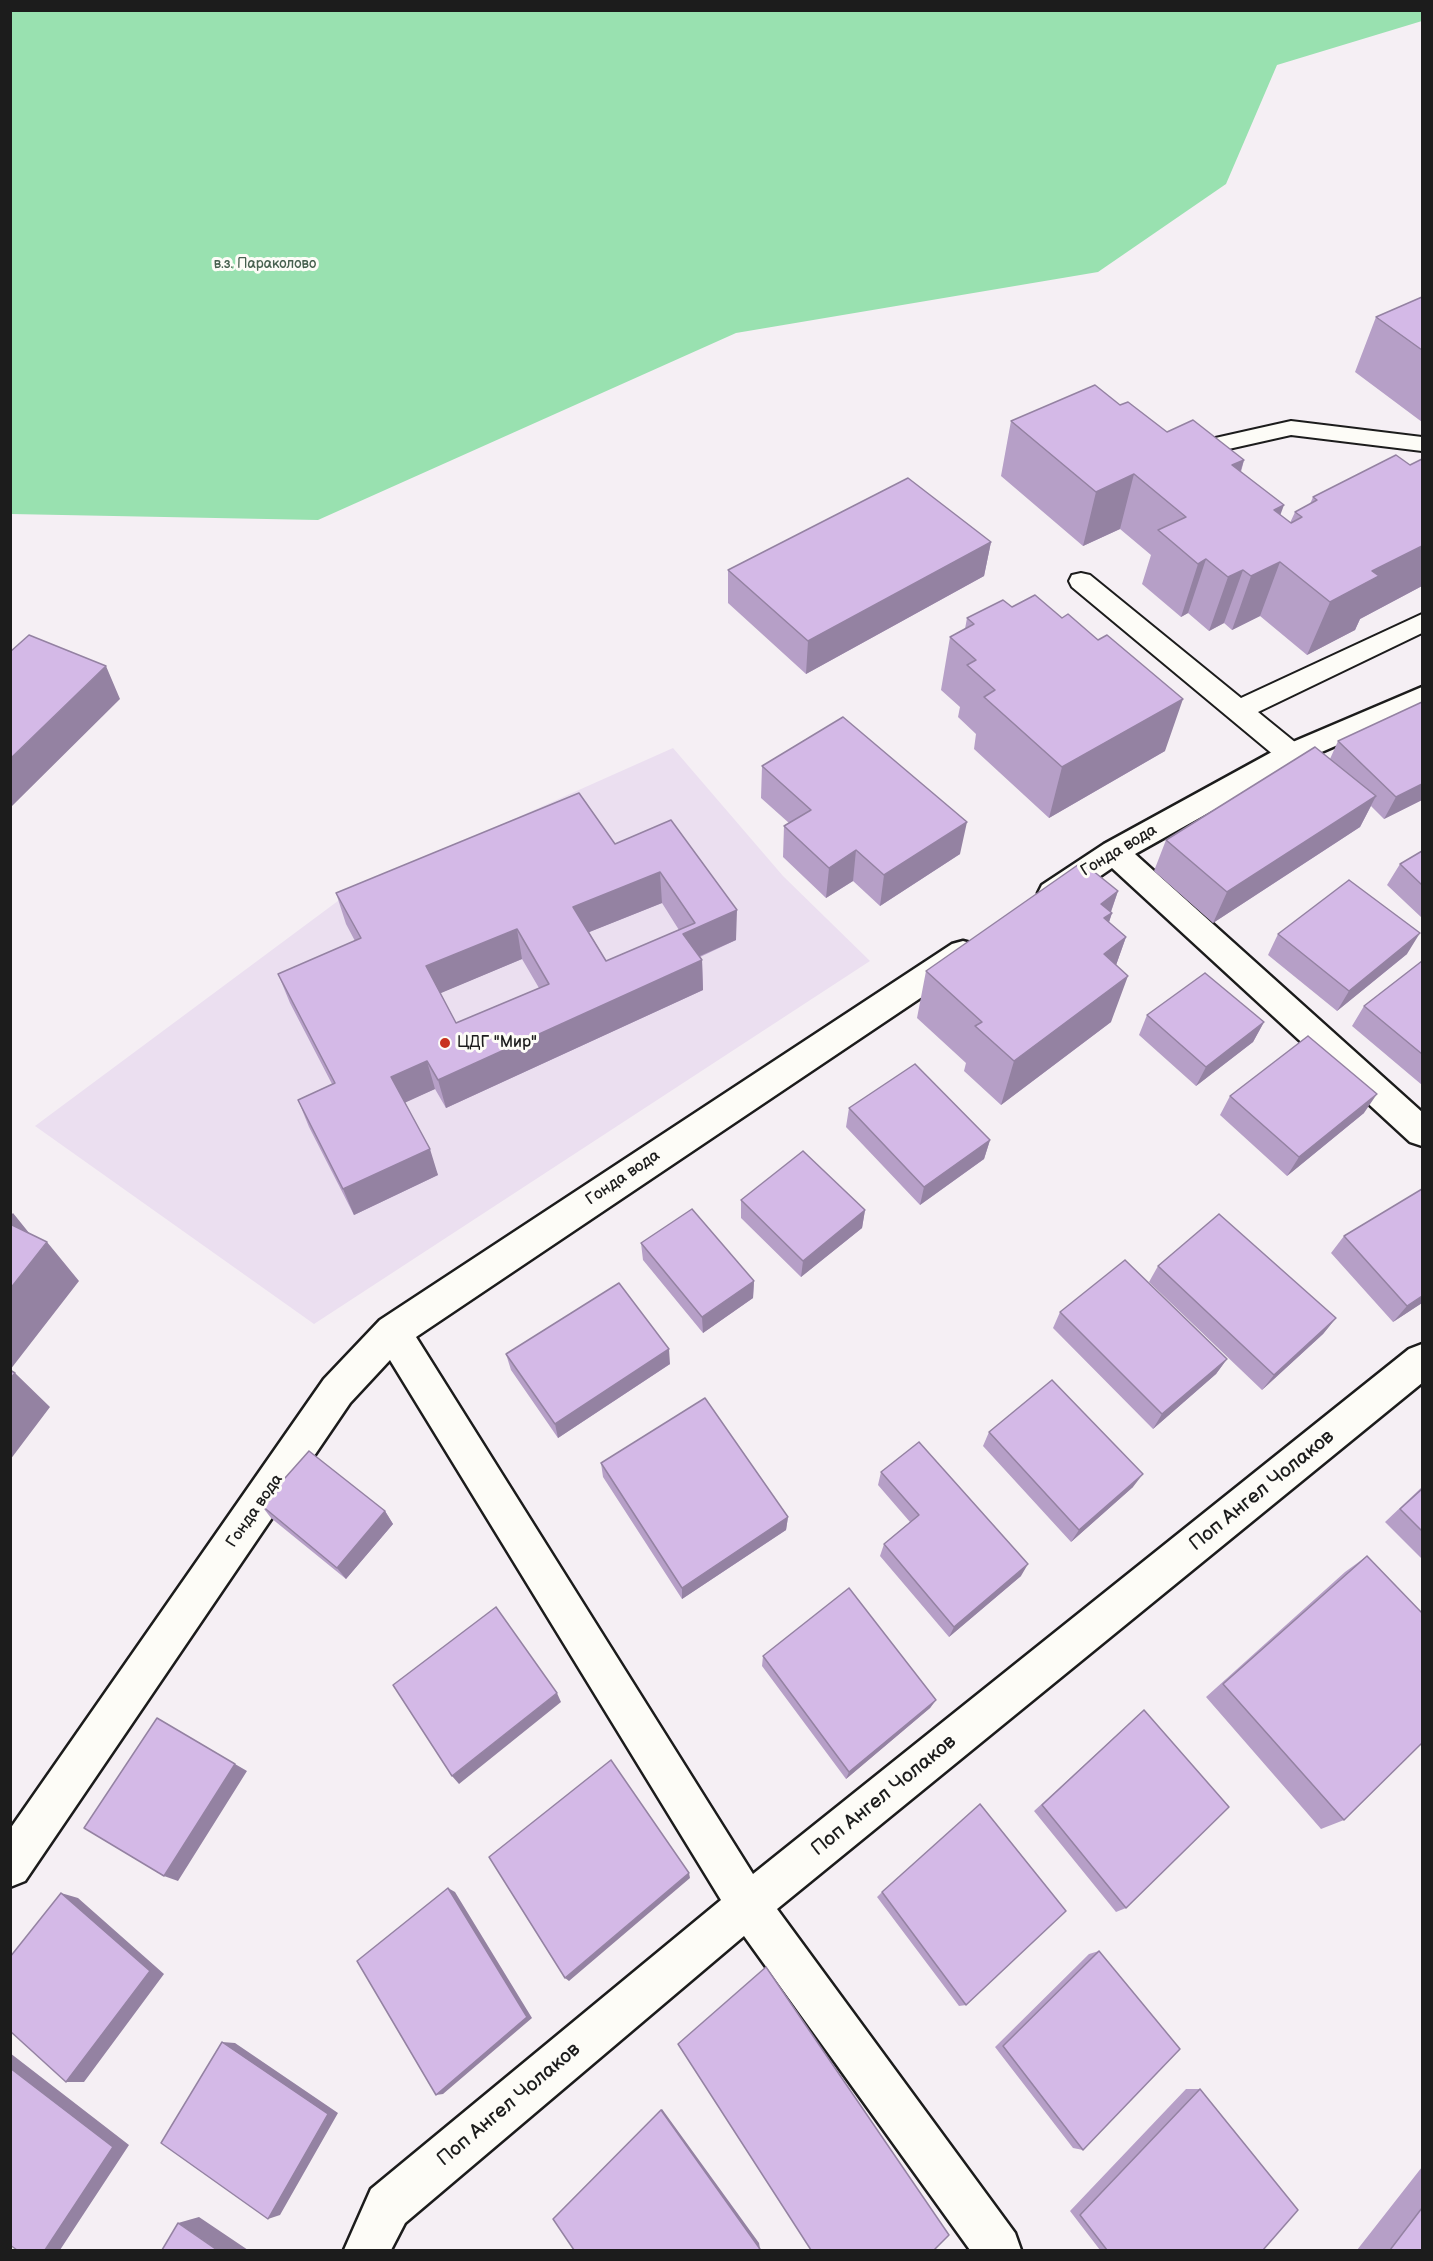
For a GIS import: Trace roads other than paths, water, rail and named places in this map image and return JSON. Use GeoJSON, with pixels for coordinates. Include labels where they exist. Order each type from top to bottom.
{"type":"FeatureCollection","features":[{"type":"Feature","properties":{"kind":"street","name":"Гонда вода"},"geometry":{"type":"LineString","coordinates":[[1025,911],[1114,852],[1291,754],[1422,698]]}},
{"type":"Feature","properties":{"kind":"street"},"geometry":{"type":"LineString","coordinates":[[1114,852],[1422,1132]]}},
{"type":"Feature","properties":{"kind":"street","name":"Гонда вода"},"geometry":{"type":"LineString","coordinates":[[10,1866],[337,1391],[393,1332],[986,938]]}},
{"type":"Feature","properties":{"kind":"street"},"geometry":{"type":"LineString","coordinates":[[393,1332],[748,1905],[998,2250]]}},
{"type":"Feature","properties":{"kind":"street","name":"Поп Ангел Чолаков"},"geometry":{"type":"LineString","coordinates":[[368,2250],[388,2206],[748,1905],[1422,1361]]}},
{"type":"Feature","properties":{"kind":"lane"},"geometry":{"type":"LineString","coordinates":[[1158,444],[1193,450],[1290,428],[1422,444]]}},
{"type":"Feature","properties":{"kind":"lane"},"geometry":{"type":"LineString","coordinates":[[1081,581],[1291,754]]}},
{"type":"Feature","properties":{"kind":"lane"},"geometry":{"type":"LineString","coordinates":[[1239,710],[1422,623]]}},
{"type":"Feature","properties":{"kind":"place","name":"ЦДГ \"Мир\""},"geometry":{"type":"Point","coordinates":[445,1043]}},
{"type":"Feature","properties":{"kind":"park label","name":"в.з. Параколово"},"geometry":{"type":"Point","coordinates":[265,264]}}]}
